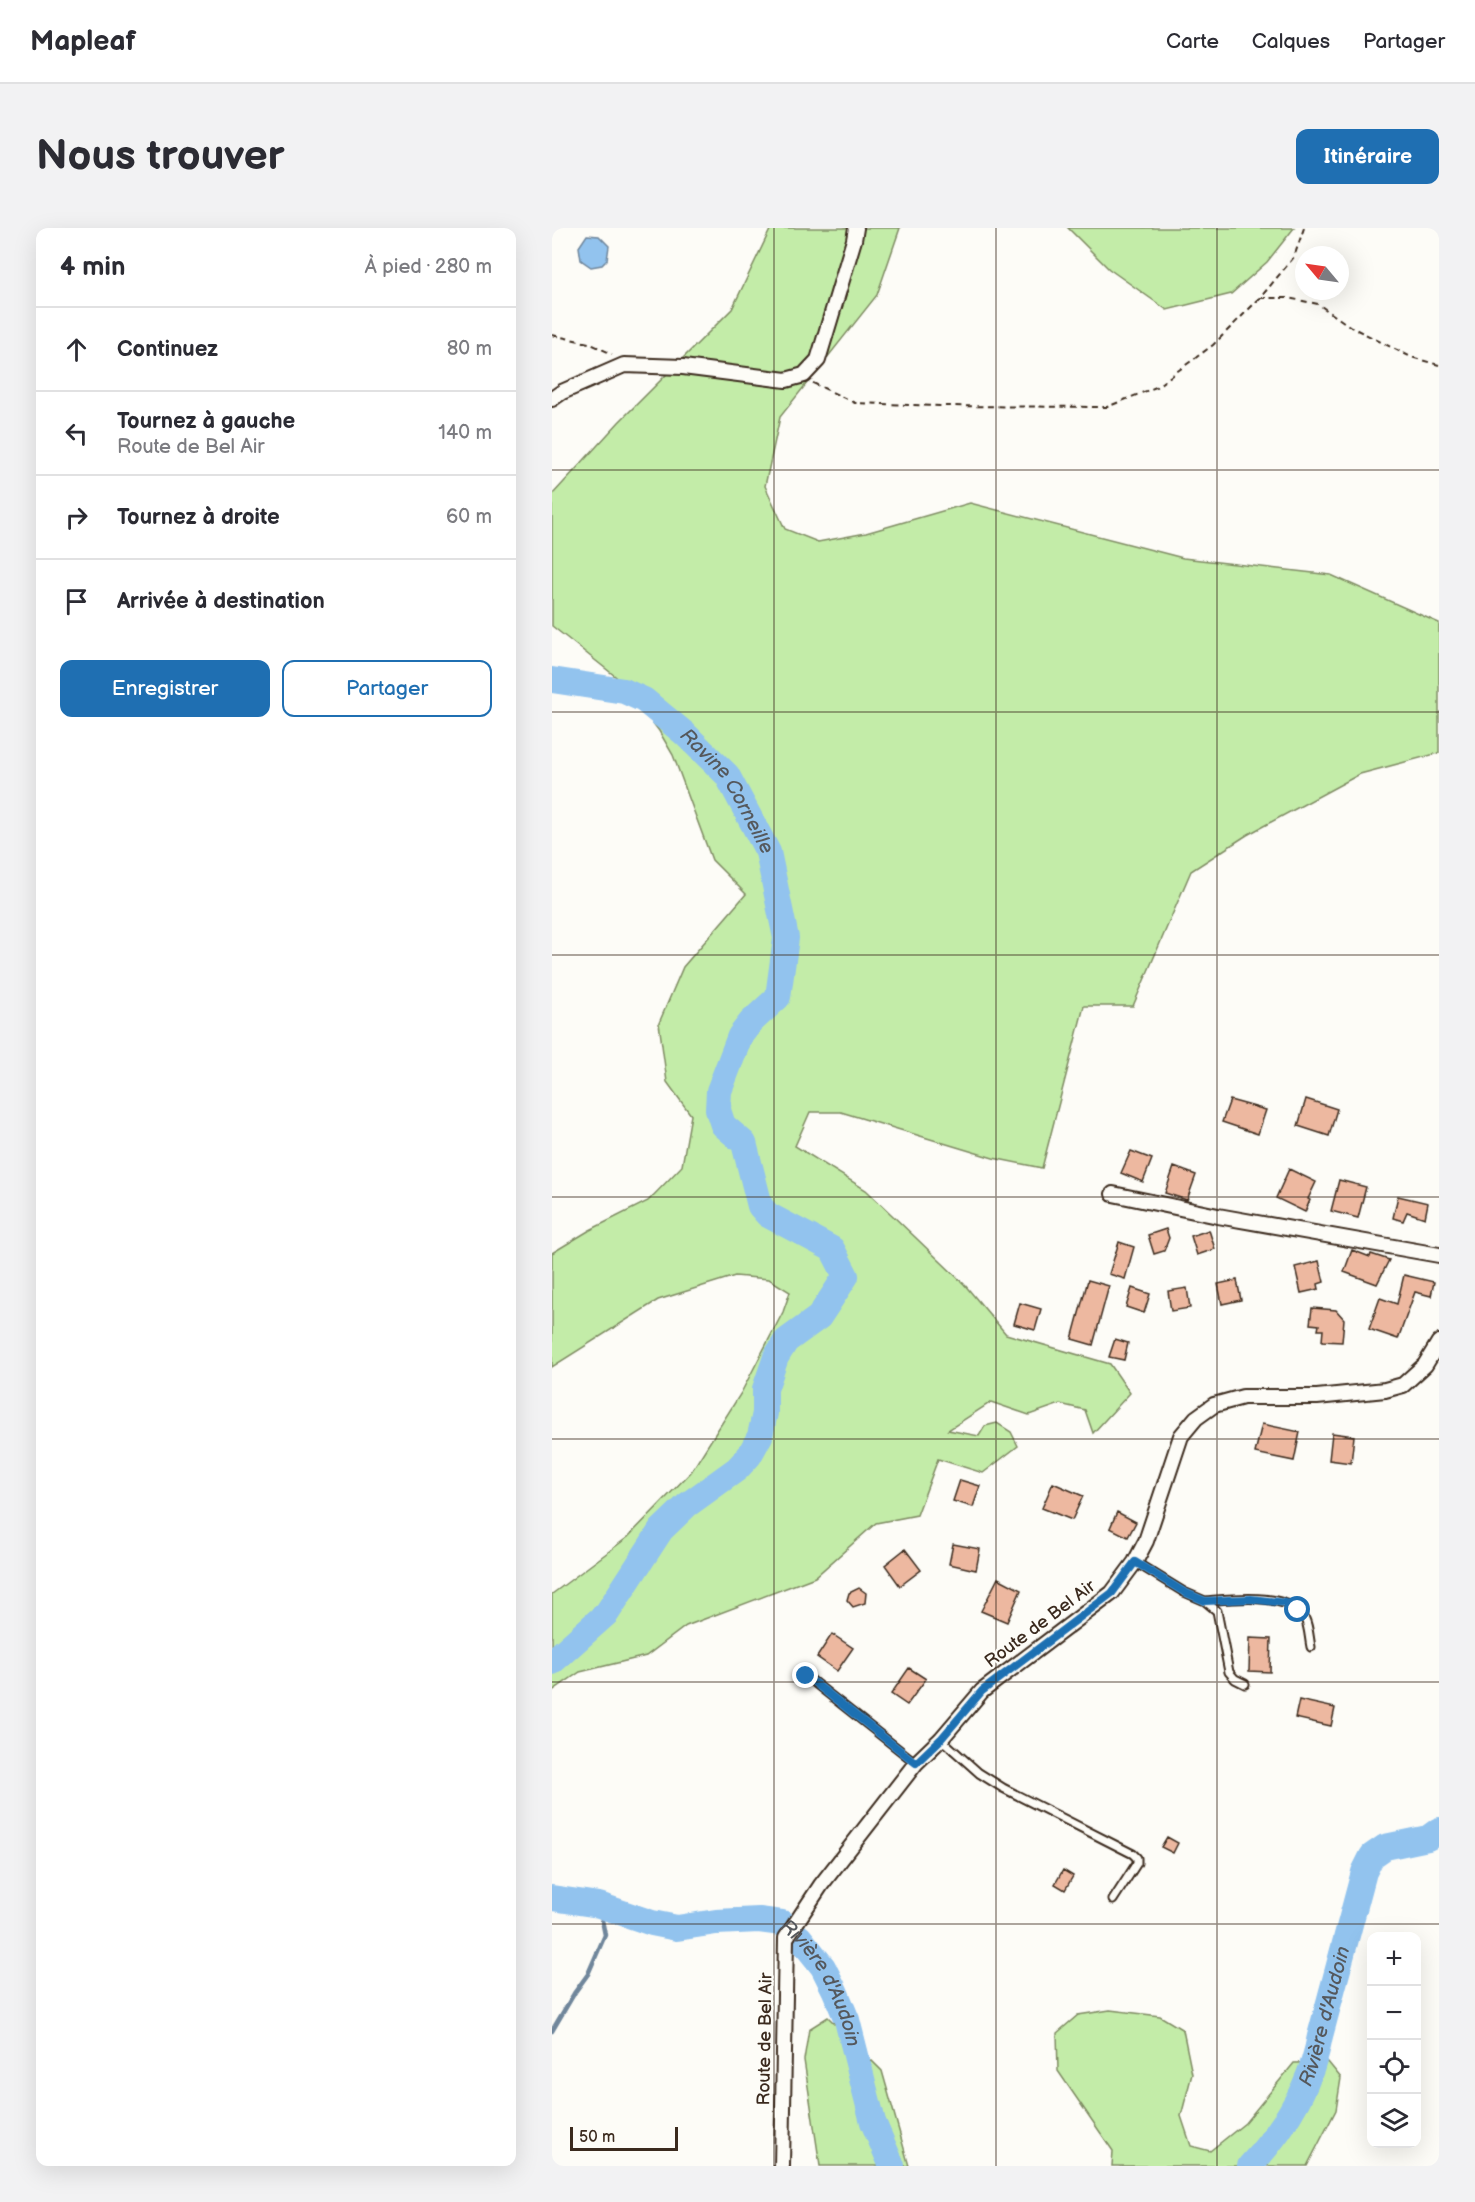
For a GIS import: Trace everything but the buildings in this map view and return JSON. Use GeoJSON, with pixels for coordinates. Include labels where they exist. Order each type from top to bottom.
{"type":"FeatureCollection","features":[{"type":"Feature","properties":{"kind":"street"},"geometry":{"type":"LineString","coordinates":[[552,399],[562,392],[624,365],[684,367],[786,380],[804,375],[819,360],[855,240],[856,228]]}},
{"type":"Feature","properties":{"kind":"street"},"geometry":{"type":"LineString","coordinates":[[1113,1194],[1218,1216],[1439,1255]]}},
{"type":"Feature","properties":{"kind":"street","name":"Route de Bel Air"},"geometry":{"type":"LineString","coordinates":[[782,2166],[786,1938],[804,1910],[916,1763],[941,1739],[982,1691],[1112,1593],[1135,1562],[1146,1541],[1181,1436],[1196,1418],[1214,1406],[1243,1397],[1317,1397],[1385,1390],[1403,1384],[1425,1365],[1439,1342]]}},
{"type":"Feature","properties":{"kind":"lane"},"geometry":{"type":"LineString","coordinates":[[1135,1562],[1184,1592],[1205,1601],[1217,1611],[1229,1672],[1235,1679],[1245,1684]]}},
{"type":"Feature","properties":{"kind":"lane"},"geometry":{"type":"LineString","coordinates":[[1205,1601],[1251,1599],[1286,1603],[1298,1610],[1306,1621],[1311,1647]]}},
{"type":"Feature","properties":{"kind":"lane"},"geometry":{"type":"LineString","coordinates":[[806,1676],[916,1763]]}},
{"type":"Feature","properties":{"kind":"lane"},"geometry":{"type":"LineString","coordinates":[[941,1739],[979,1773],[1003,1788],[1133,1854],[1137,1858],[1137,1863],[1113,1900]]}},
{"type":"Feature","properties":{"kind":"path"},"geometry":{"type":"LineString","coordinates":[[804,375],[817,386],[855,403],[1107,407],[1156,387],[1213,345],[1260,298],[1294,257],[1304,228]]}},
{"type":"Feature","properties":{"kind":"path"},"geometry":{"type":"LineString","coordinates":[[1260,298],[1288,298],[1318,304],[1351,327],[1412,357],[1439,365]]}},
{"type":"Feature","properties":{"kind":"path"},"geometry":{"type":"LineString","coordinates":[[552,335],[570,338],[603,349],[613,354],[619,367]]}},
{"type":"Feature","properties":{"kind":"green space"},"geometry":{"type":"Polygon","coordinates":[[[771,228],[900,228],[877,295],[780,417],[765,486],[785,529],[818,542],[866,533],[970,503],[1183,558],[1331,575],[1439,623],[1439,753],[1360,774],[1247,835],[1191,871],[1133,1006],[1084,1006],[1042,1168],[993,1158],[841,1112],[810,1112],[795,1146],[866,1190],[964,1284],[1006,1334],[1110,1364],[1130,1393],[1093,1433],[1085,1410],[1060,1404],[1029,1415],[991,1402],[948,1430],[979,1436],[985,1426],[997,1423],[1011,1432],[1018,1446],[983,1473],[938,1459],[917,1515],[876,1523],[815,1577],[686,1626],[646,1656],[580,1672],[552,1691],[552,1594],[628,1537],[691,1472],[741,1393],[783,1312],[790,1292],[769,1279],[735,1276],[658,1300],[552,1367],[552,1253],[590,1230],[648,1201],[682,1166],[691,1115],[667,1082],[659,1023],[683,967],[746,894],[712,860],[673,755],[659,731],[620,680],[552,626],[552,495],[619,422],[732,309],[771,228]]]}},
{"type":"Feature","properties":{"kind":"green space"},"geometry":{"type":"Polygon","coordinates":[[[1068,228],[1294,228],[1267,262],[1231,294],[1167,310],[1109,269],[1068,228]]]}},
{"type":"Feature","properties":{"kind":"green space"},"geometry":{"type":"Polygon","coordinates":[[[1110,2010],[1160,2016],[1183,2030],[1192,2074],[1181,2116],[1191,2146],[1210,2151],[1245,2123],[1294,2063],[1328,2062],[1341,2078],[1336,2110],[1307,2166],[1112,2166],[1113,2151],[1058,2071],[1057,2033],[1078,2015],[1110,2010]]]}},
{"type":"Feature","properties":{"kind":"green space"},"geometry":{"type":"Polygon","coordinates":[[[828,2017],[882,2071],[909,2166],[820,2166],[804,2060],[809,2029],[828,2017]]]}},
{"type":"Feature","properties":{"kind":"water"},"geometry":{"type":"Polygon","coordinates":[[[587,235],[599,236],[609,246],[607,260],[602,265],[591,267],[581,260],[579,247],[587,235]]]}},
{"type":"Feature","properties":{"kind":"waterway","name":"Rivière d'Audoin"},"geometry":{"type":"LineString","coordinates":[[552,680],[624,691],[644,700],[685,734],[727,775],[768,852],[786,938],[778,997],[751,1022],[740,1036],[719,1091],[718,1110],[723,1125],[744,1143],[760,1206],[768,1215],[832,1249],[846,1276],[819,1317],[786,1341],[776,1357],[765,1389],[765,1413],[760,1436],[749,1456],[737,1469],[687,1505],[661,1530],[607,1613],[552,1662]]}},
{"type":"Feature","properties":{"kind":"waterway","name":"Rivière d'Audoin"},"geometry":{"type":"LineString","coordinates":[[1250,2166],[1285,2122],[1310,2073],[1364,1872],[1372,1856],[1385,1847],[1428,1838],[1439,1830]]}},
{"type":"Feature","properties":{"kind":"waterway","name":"Rivière d'Audoin"},"geometry":{"type":"LineString","coordinates":[[552,1898],[599,1905],[652,1923],[677,1928],[716,1922],[759,1920],[782,1923],[800,1938],[823,1967],[835,1991],[847,2020],[873,2122],[892,2166]]}},
{"type":"Feature","properties":{"kind":"waterway"},"geometry":{"type":"LineString","coordinates":[[552,2031],[588,1974],[605,1935],[599,1905]]}},
{"type":"Feature","properties":{"kind":"route"},"geometry":{"type":"LineString","coordinates":[[806,1676],[916,1763],[941,1739],[982,1691],[1112,1593],[1135,1562],[1184,1592],[1205,1601],[1251,1599],[1286,1603],[1298,1610]]}},
{"type":"Feature","properties":{"kind":"water label","name":"Ravine Corneille"},"geometry":{"type":"Point","coordinates":[723,796]}}]}
